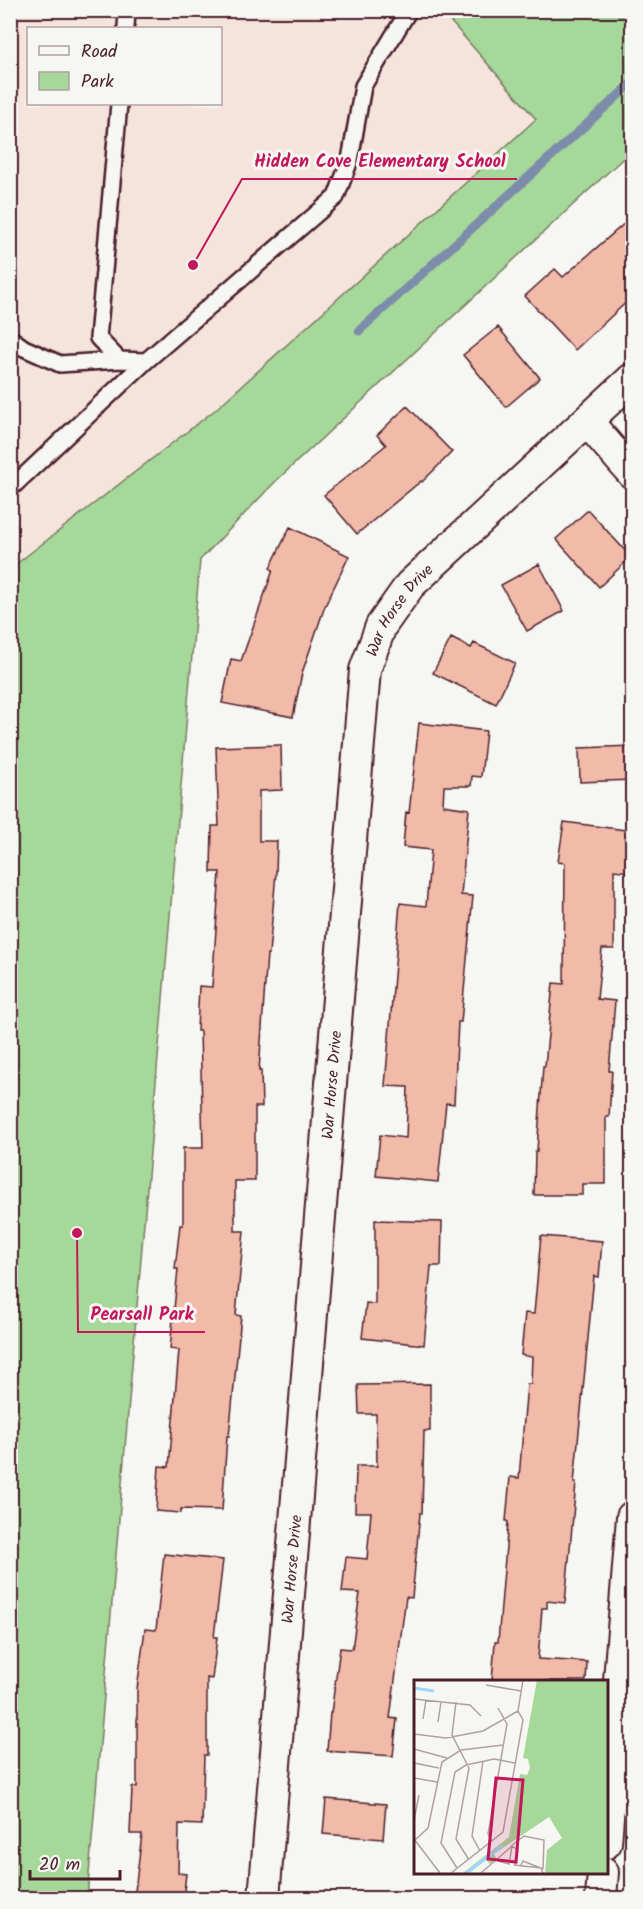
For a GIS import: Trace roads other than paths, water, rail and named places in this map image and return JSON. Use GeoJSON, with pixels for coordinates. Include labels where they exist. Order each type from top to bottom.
{"type":"FeatureCollection","features":[{"type":"Feature","properties":{"kind":"street","name":"War Horse Drive"},"geometry":{"type":"LineString","coordinates":[[264,1899],[365,670],[381,626],[410,585],[633,379]]}},
{"type":"Feature","properties":{"kind":"street"},"geometry":{"type":"LineString","coordinates":[[587,421],[633,473]]}},
{"type":"Feature","properties":{"kind":"street"},"geometry":{"type":"LineString","coordinates":[[607,1831],[633,1517]]}},
{"type":"Feature","properties":{"kind":"street"},"geometry":{"type":"LineString","coordinates":[[601,1899],[603,1873]]}},
{"type":"Feature","properties":{"kind":"lane"},"geometry":{"type":"LineString","coordinates":[[126,27],[127,10]]}},
{"type":"Feature","properties":{"kind":"lane"},"geometry":{"type":"LineString","coordinates":[[10,489],[146,361],[336,196],[350,160],[363,86],[409,10]]}},
{"type":"Feature","properties":{"kind":"lane"},"geometry":{"type":"LineString","coordinates":[[118,360],[98,338],[119,105]]}},
{"type":"Feature","properties":{"kind":"lane"},"geometry":{"type":"LineString","coordinates":[[10,338],[24,348],[60,364],[118,360],[146,361]]}},
{"type":"Feature","properties":{"kind":"waterway"},"geometry":{"type":"LineString","coordinates":[[359,331],[632,83]]}},
{"type":"Feature","properties":{"kind":"place","name":"Hidden Cove Elementary School"},"geometry":{"type":"Point","coordinates":[193,265]}},
{"type":"Feature","properties":{"kind":"place","name":"Pearsall Park"},"geometry":{"type":"Point","coordinates":[77,1233]}}]}
